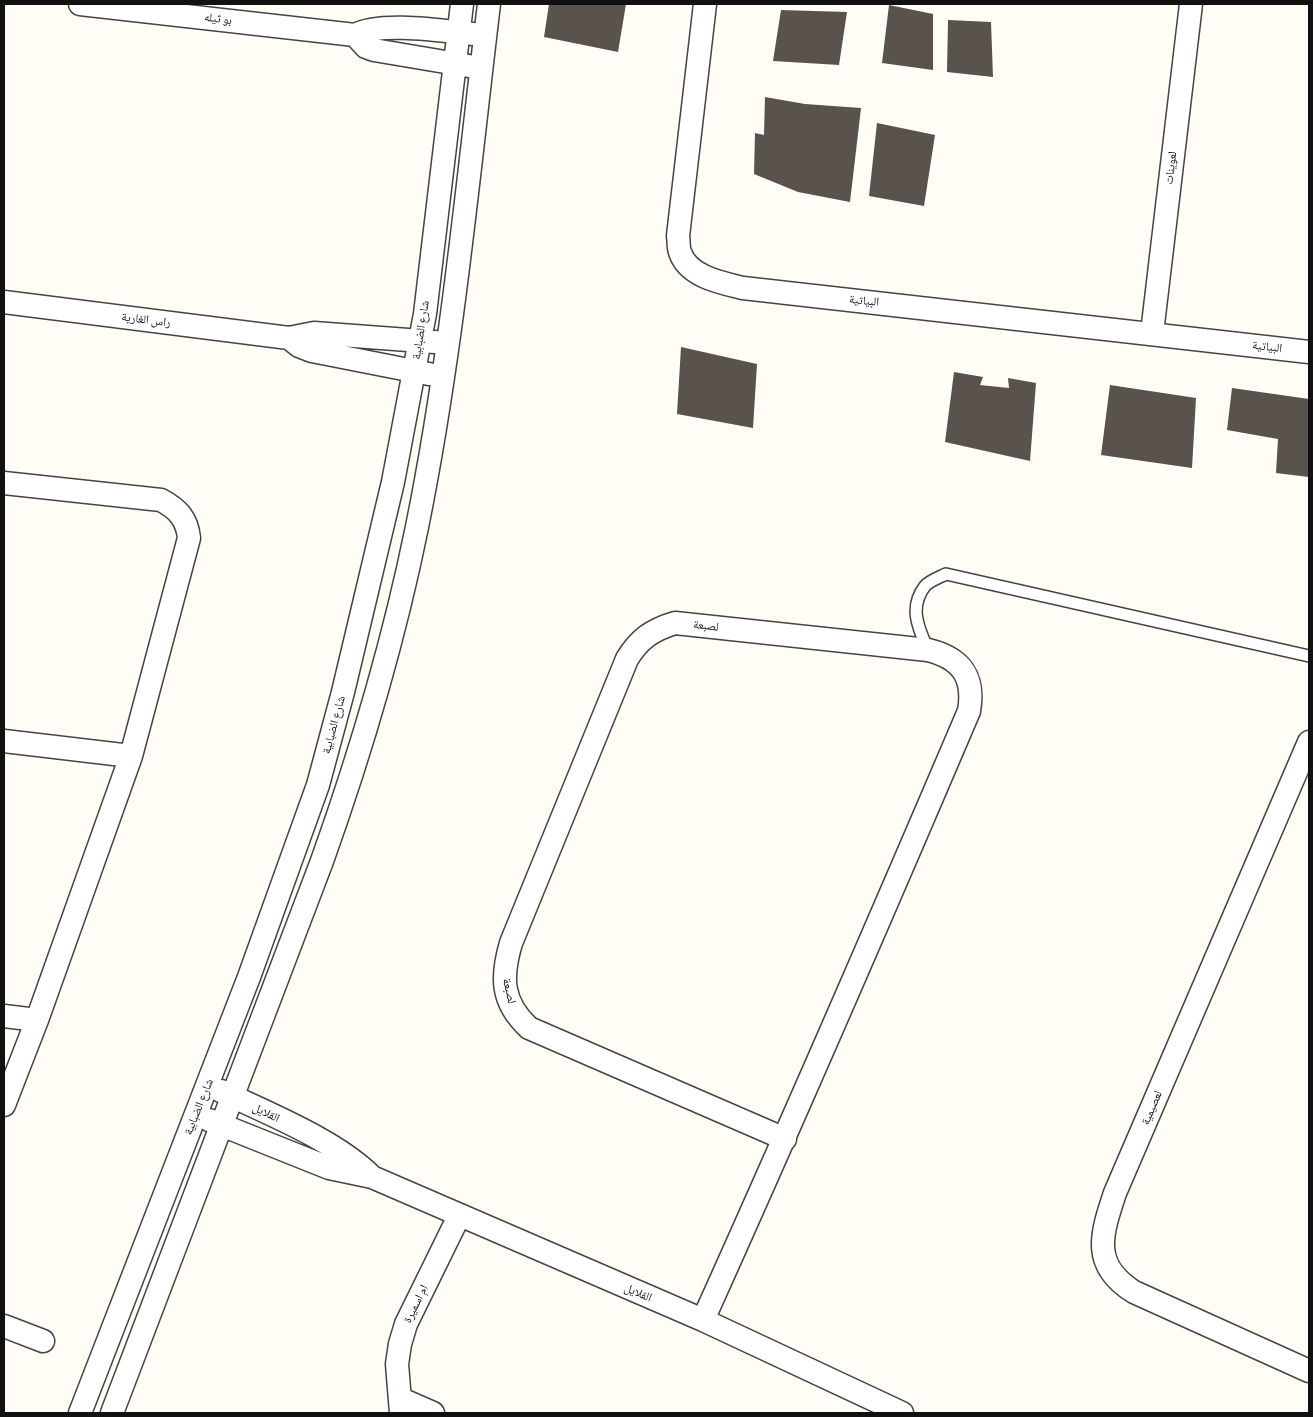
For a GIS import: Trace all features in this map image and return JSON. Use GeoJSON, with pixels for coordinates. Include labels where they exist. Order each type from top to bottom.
{"type":"FeatureCollection","features":[{"type":"Feature","properties":{"kind":"street","name":"بو ثيله"},"geometry":{"type":"LineString","coordinates":[[80,4],[355,35],[368,29],[384,28],[486,35]]}},
{"type":"Feature","properties":{"kind":"street","name":"شارع الضبابية"},"geometry":{"type":"LineString","coordinates":[[80,1413],[208,1085],[318,785],[393,482],[420,341],[462,4]]}},
{"type":"Feature","properties":{"kind":"street"},"geometry":{"type":"LineString","coordinates":[[112,1413],[234,1097],[335,824],[392,639],[422,501],[448,343],[489,4]]}},
{"type":"Feature","properties":{"kind":"street","name":"البياتية"},"geometry":{"type":"LineString","coordinates":[[705,4],[678,236],[680,252],[686,263],[698,273],[717,282],[743,288],[1309,352]]}},
{"type":"Feature","properties":{"kind":"street","name":"لعوينات"},"geometry":{"type":"LineString","coordinates":[[1152,333],[1191,4]]}},
{"type":"Feature","properties":{"kind":"street"},"geometry":{"type":"LineString","coordinates":[[355,35],[366,47],[374,50],[482,68]]}},
{"type":"Feature","properties":{"kind":"street","name":"راس الغارية"},"geometry":{"type":"LineString","coordinates":[[4,302],[289,338],[314,333],[448,343]]}},
{"type":"Feature","properties":{"kind":"street","name":"راس الغارية"},"geometry":{"type":"LineString","coordinates":[[289,338],[306,349],[442,377]]}},
{"type":"Feature","properties":{"kind":"street"},"geometry":{"type":"LineString","coordinates":[[4,483],[161,500],[178,510],[188,528],[188,548],[131,756],[38,1020],[4,1105]]}},
{"type":"Feature","properties":{"kind":"street","name":"لصبعة"},"geometry":{"type":"LineString","coordinates":[[703,1320],[785,1139],[969,712],[972,696],[970,682],[963,670],[953,659],[928,650],[675,623],[648,634],[635,645],[626,660],[511,943],[505,964],[504,982],[510,1004],[518,1018],[529,1028],[785,1139]]}},
{"type":"Feature","properties":{"kind":"street"},"geometry":{"type":"LineString","coordinates":[[4,741],[131,756]]}},
{"type":"Feature","properties":{"kind":"street","name":"لعصيمية"},"geometry":{"type":"LineString","coordinates":[[1309,742],[1115,1193],[1106,1219],[1102,1248],[1111,1274],[1120,1283],[1134,1292],[1309,1371]]}},
{"type":"Feature","properties":{"kind":"street"},"geometry":{"type":"LineString","coordinates":[[4,1016],[38,1020]]}},
{"type":"Feature","properties":{"kind":"street","name":"القلايل"},"geometry":{"type":"LineString","coordinates":[[208,1085],[330,1145],[356,1162],[372,1177]]}},
{"type":"Feature","properties":{"kind":"street","name":"القلايل"},"geometry":{"type":"LineString","coordinates":[[197,1114],[329,1168],[372,1177],[703,1320],[902,1413]]}},
{"type":"Feature","properties":{"kind":"street","name":"ام اسميرة"},"geometry":{"type":"LineString","coordinates":[[433,1413],[401,1406],[397,1364],[406,1324],[460,1216]]}},
{"type":"Feature","properties":{"kind":"street"},"geometry":{"type":"LineString","coordinates":[[4,1326],[43,1341]]}},
{"type":"Feature","properties":{"kind":"lane"},"geometry":{"type":"LineString","coordinates":[[928,650],[915,619],[917,603],[926,585],[946,574],[1309,656]]}},
{"type":"Feature","properties":{"kind":"building"},"geometry":{"type":"Polygon","coordinates":[[[549,4],[626,4],[618,52],[544,37],[549,4]]]}},
{"type":"Feature","properties":{"kind":"building"},"geometry":{"type":"Polygon","coordinates":[[[889,5],[933,14],[933,70],[882,63],[889,5]]]}},
{"type":"Feature","properties":{"kind":"building"},"geometry":{"type":"Polygon","coordinates":[[[781,10],[847,12],[839,65],[773,61],[781,10]]]}},
{"type":"Feature","properties":{"kind":"building"},"geometry":{"type":"Polygon","coordinates":[[[948,20],[991,22],[993,77],[947,72],[948,20]]]}},
{"type":"Feature","properties":{"kind":"building"},"geometry":{"type":"Polygon","coordinates":[[[765,97],[805,104],[861,108],[850,202],[798,192],[754,174],[755,133],[764,135],[765,97]]]}},
{"type":"Feature","properties":{"kind":"building"},"geometry":{"type":"Polygon","coordinates":[[[877,123],[935,135],[924,206],[869,196],[877,123]]]}},
{"type":"Feature","properties":{"kind":"building"},"geometry":{"type":"Polygon","coordinates":[[[681,347],[757,364],[753,428],[677,414],[681,347]]]}},
{"type":"Feature","properties":{"kind":"building"},"geometry":{"type":"Polygon","coordinates":[[[954,372],[983,377],[980,385],[1009,388],[1008,378],[1036,383],[1030,461],[945,442],[954,372]]]}},
{"type":"Feature","properties":{"kind":"building"},"geometry":{"type":"Polygon","coordinates":[[[1110,385],[1196,398],[1192,468],[1101,455],[1110,385]]]}},
{"type":"Feature","properties":{"kind":"building"},"geometry":{"type":"Polygon","coordinates":[[[1232,388],[1309,399],[1309,477],[1276,473],[1278,439],[1227,430],[1232,388]]]}}]}
